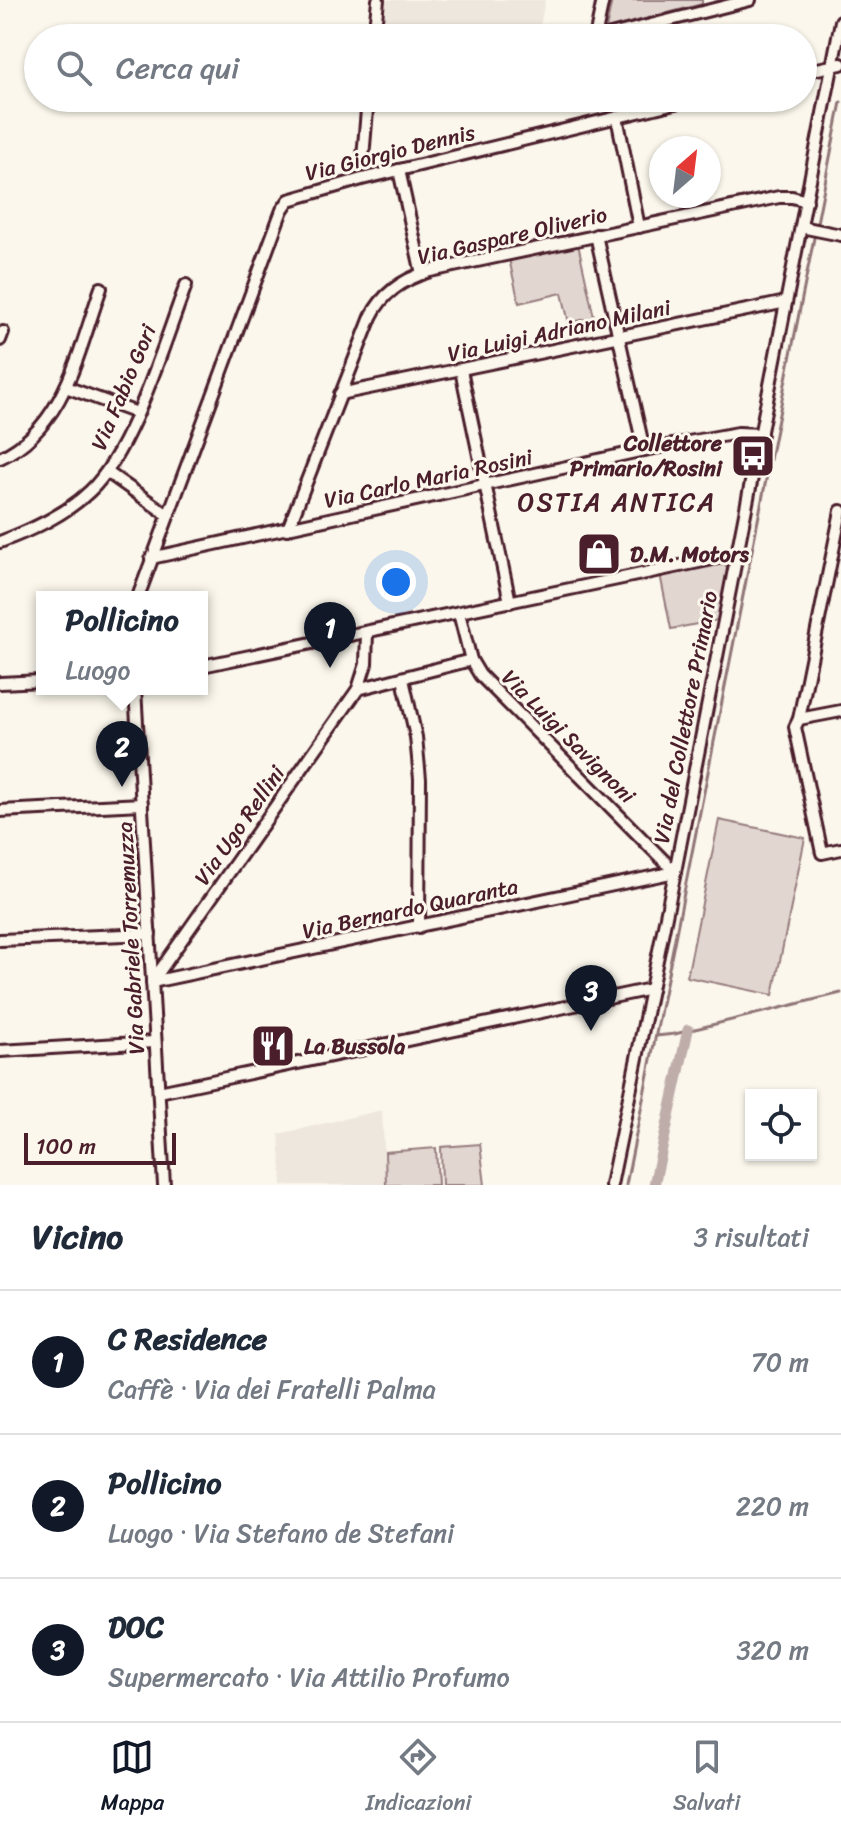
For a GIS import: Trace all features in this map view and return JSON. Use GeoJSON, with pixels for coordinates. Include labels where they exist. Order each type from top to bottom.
{"type":"FeatureCollection","features":[{"type":"Feature","properties":{"kind":"street"},"geometry":{"type":"LineString","coordinates":[[375,24],[378,0]]}},
{"type":"Feature","properties":{"kind":"street"},"geometry":{"type":"LineString","coordinates":[[599,24],[603,0]]}},
{"type":"Feature","properties":{"kind":"street"},"geometry":{"type":"LineString","coordinates":[[645,24],[709,5],[750,0]]}},
{"type":"Feature","properties":{"kind":"street","name":"Via del Collettore Primario"},"geometry":{"type":"LineString","coordinates":[[611,1185],[801,227],[837,64],[841,21]]}},
{"type":"Feature","properties":{"kind":"street"},"geometry":{"type":"LineString","coordinates":[[817,69],[837,64]]}},
{"type":"Feature","properties":{"kind":"street"},"geometry":{"type":"LineString","coordinates":[[363,158],[367,112]]}},
{"type":"Feature","properties":{"kind":"street","name":"Via Giorgio Dennis"},"geometry":{"type":"LineString","coordinates":[[168,515],[283,207],[297,196],[638,112]]}},
{"type":"Feature","properties":{"kind":"street"},"geometry":{"type":"LineString","coordinates":[[617,117],[639,227]]}},
{"type":"Feature","properties":{"kind":"street"},"geometry":{"type":"LineString","coordinates":[[399,170],[422,274]]}},
{"type":"Feature","properties":{"kind":"street","name":"Via Gaspare Oliverio"},"geometry":{"type":"LineString","coordinates":[[288,529],[377,306],[393,289],[422,274],[596,235],[783,196],[807,201]]}},
{"type":"Feature","properties":{"kind":"street"},"geometry":{"type":"LineString","coordinates":[[801,227],[841,235]]}},
{"type":"Feature","properties":{"kind":"street"},"geometry":{"type":"LineString","coordinates":[[596,235],[644,450]]}},
{"type":"Feature","properties":{"kind":"street","name":"Via Fabio Gori"},"geometry":{"type":"LineString","coordinates":[[0,542],[34,529],[62,512],[89,492],[107,472],[137,413],[186,285]]}},
{"type":"Feature","properties":{"kind":"street"},"geometry":{"type":"LineString","coordinates":[[0,458],[17,450],[43,426],[66,387],[101,288]]}},
{"type":"Feature","properties":{"kind":"street","name":"Via Luigi Adriano Milani"},"geometry":{"type":"LineString","coordinates":[[340,394],[786,302]]}},
{"type":"Feature","properties":{"kind":"street"},"geometry":{"type":"LineString","coordinates":[[461,370],[510,602]]}},
{"type":"Feature","properties":{"kind":"street"},"geometry":{"type":"LineString","coordinates":[[66,387],[137,413]]}},
{"type":"Feature","properties":{"kind":"street","name":"Via Carlo Maria Rosini"},"geometry":{"type":"LineString","coordinates":[[151,558],[644,450],[738,433],[761,434]]}},
{"type":"Feature","properties":{"kind":"street"},"geometry":{"type":"LineString","coordinates":[[107,472],[168,515],[140,591]]}},
{"type":"Feature","properties":{"kind":"street"},"geometry":{"type":"LineString","coordinates":[[841,511],[795,727],[822,853],[841,849]]}},
{"type":"Feature","properties":{"kind":"street"},"geometry":{"type":"LineString","coordinates":[[208,665],[737,554]]}},
{"type":"Feature","properties":{"kind":"street"},"geometry":{"type":"LineString","coordinates":[[358,689],[471,660],[459,613]]}},
{"type":"Feature","properties":{"kind":"street"},"geometry":{"type":"LineString","coordinates":[[358,689],[366,664],[367,632]]}},
{"type":"Feature","properties":{"kind":"street","name":"Via Luigi Savignoni"},"geometry":{"type":"LineString","coordinates":[[471,660],[480,675],[675,872]]}},
{"type":"Feature","properties":{"kind":"street"},"geometry":{"type":"LineString","coordinates":[[403,679],[416,737],[420,779],[419,927]]}},
{"type":"Feature","properties":{"kind":"street"},"geometry":{"type":"LineString","coordinates":[[0,683],[36,681]]}},
{"type":"Feature","properties":{"kind":"street","name":"Via Ugo Rellini"},"geometry":{"type":"LineString","coordinates":[[152,982],[358,689]]}},
{"type":"Feature","properties":{"kind":"street","name":"Via Gabriele Torremuzza"},"geometry":{"type":"LineString","coordinates":[[135,695],[164,1185]]}},
{"type":"Feature","properties":{"kind":"street"},"geometry":{"type":"LineString","coordinates":[[799,719],[841,711]]}},
{"type":"Feature","properties":{"kind":"street"},"geometry":{"type":"LineString","coordinates":[[0,811],[142,804]]}},
{"type":"Feature","properties":{"kind":"street","name":"Via Bernardo Quaranta"},"geometry":{"type":"LineString","coordinates":[[152,982],[675,872]]}},
{"type":"Feature","properties":{"kind":"street"},"geometry":{"type":"LineString","coordinates":[[0,940],[150,934]]}},
{"type":"Feature","properties":{"kind":"street"},"geometry":{"type":"LineString","coordinates":[[159,1092],[651,989]]}},
{"type":"Feature","properties":{"kind":"street"},"geometry":{"type":"LineString","coordinates":[[0,1051],[154,1042]]}},
{"type":"Feature","properties":{"kind":"shaded area"},"geometry":{"type":"Polygon","coordinates":[[[385,0],[545,0],[540,24],[382,24],[385,0]]]}},
{"type":"Feature","properties":{"kind":"shaded area"},"geometry":{"type":"Polygon","coordinates":[[[612,0],[702,0],[702,4],[625,24],[607,24],[612,0]]]}},
{"type":"Feature","properties":{"kind":"shaded area"},"geometry":{"type":"Polygon","coordinates":[[[578,244],[594,317],[569,323],[562,293],[519,303],[509,259],[578,244]]]}},
{"type":"Feature","properties":{"kind":"shaded area"},"geometry":{"type":"Polygon","coordinates":[[[722,562],[728,568],[718,620],[671,629],[660,574],[722,562]]]}},
{"type":"Feature","properties":{"kind":"shaded area"},"geometry":{"type":"Polygon","coordinates":[[[719,820],[805,838],[773,995],[687,977],[719,820]]]}},
{"type":"Feature","properties":{"kind":"shaded area"},"geometry":{"type":"Polygon","coordinates":[[[382,1110],[386,1185],[282,1185],[279,1134],[382,1110]]]}},
{"type":"Feature","properties":{"kind":"shaded area"},"geometry":{"type":"Polygon","coordinates":[[[480,1144],[485,1185],[442,1185],[441,1147],[480,1144]]]}},
{"type":"Feature","properties":{"kind":"shaded area"},"geometry":{"type":"Polygon","coordinates":[[[436,1148],[438,1185],[386,1185],[385,1152],[436,1148]]]}},
{"type":"Feature","properties":{"kind":"waterway"},"geometry":{"type":"LineString","coordinates":[[626,1185],[841,102]]}},
{"type":"Feature","properties":{"kind":"waterway"},"geometry":{"type":"LineString","coordinates":[[656,1036],[841,993]]}},
{"type":"Feature","properties":{"kind":"waterway"},"geometry":{"type":"LineString","coordinates":[[654,1185],[688,1030]]}},
{"type":"Feature","properties":{"kind":"place","name":"Collettore Primario/Rosini"},"geometry":{"type":"Point","coordinates":[753,456]}},
{"type":"Feature","properties":{"kind":"place","name":"D.M. Motors"},"geometry":{"type":"Point","coordinates":[599,554]}},
{"type":"Feature","properties":{"kind":"place","name":"C Residence"},"geometry":{"type":"Point","coordinates":[330,668]}},
{"type":"Feature","properties":{"kind":"place","name":"Pollicino"},"geometry":{"type":"Point","coordinates":[122,787]}},
{"type":"Feature","properties":{"kind":"place","name":"DOC"},"geometry":{"type":"Point","coordinates":[591,1031]}},
{"type":"Feature","properties":{"kind":"place","name":"La Bussola"},"geometry":{"type":"Point","coordinates":[273,1046]}},
{"type":"Feature","properties":{"kind":"district","name":"OSTIA ANTICA"},"geometry":{"type":"Point","coordinates":[617,502]}}]}
